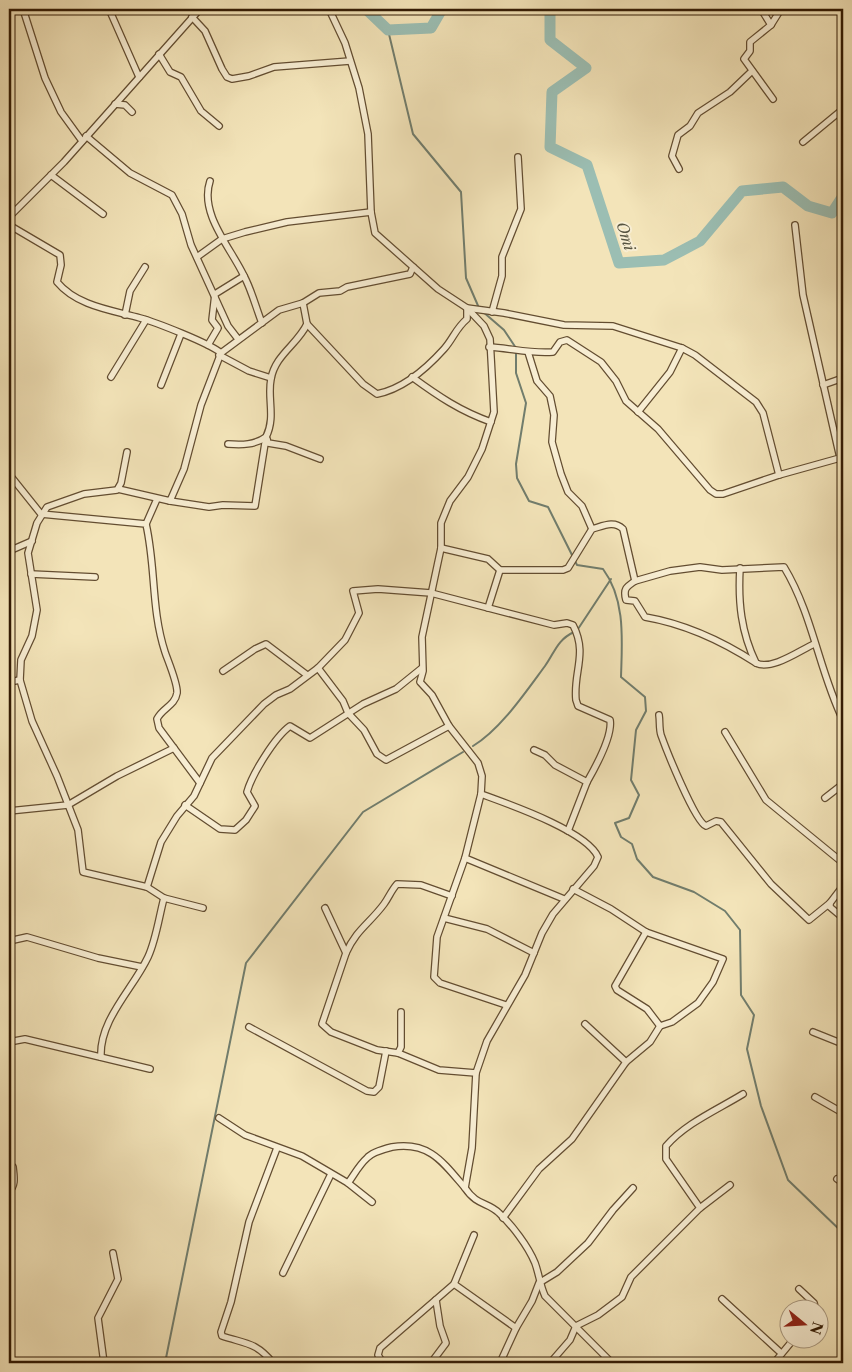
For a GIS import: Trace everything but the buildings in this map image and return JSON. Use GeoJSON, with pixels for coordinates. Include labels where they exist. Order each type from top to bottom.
{"type":"FeatureCollection","features":[{"type":"Feature","properties":{"kind":"street"},"geometry":{"type":"LineString","coordinates":[[24,9],[45,78],[61,112],[84,138],[130,173],[172,195],[182,214],[191,245],[228,326],[238,340]]}},
{"type":"Feature","properties":{"kind":"street"},"geometry":{"type":"LineString","coordinates":[[109,9],[139,77]]}},
{"type":"Feature","properties":{"kind":"street"},"geometry":{"type":"LineString","coordinates":[[329,9],[346,43],[359,88],[368,134],[371,212],[375,233],[438,289],[467,308],[484,326],[490,339],[489,347],[495,402],[491,422],[482,449],[468,477],[445,510],[441,523],[441,548],[422,637],[423,666],[420,682],[432,695],[450,726],[478,763],[482,776],[481,794],[465,858],[437,937],[434,977],[440,983],[506,1005]]}},
{"type":"Feature","properties":{"kind":"street"},"geometry":{"type":"LineString","coordinates":[[761,9],[771,25]]}},
{"type":"Feature","properties":{"kind":"street"},"geometry":{"type":"LineString","coordinates":[[773,99],[744,59],[750,51],[749,43],[771,25],[781,9]]}},
{"type":"Feature","properties":{"kind":"street"},"geometry":{"type":"LineString","coordinates":[[841,9],[843,15]]}},
{"type":"Feature","properties":{"kind":"street"},"geometry":{"type":"LineString","coordinates":[[9,217],[51,175],[195,12],[222,69],[232,79],[250,76],[274,67],[350,61]]}},
{"type":"Feature","properties":{"kind":"street"},"geometry":{"type":"LineString","coordinates":[[159,54],[170,72],[180,78],[201,111],[219,126]]}},
{"type":"Feature","properties":{"kind":"street"},"geometry":{"type":"LineString","coordinates":[[679,169],[672,156],[678,135],[690,126],[698,113],[730,92],[752,71]]}},
{"type":"Feature","properties":{"kind":"street"},"geometry":{"type":"LineString","coordinates":[[115,104],[125,105],[132,112]]}},
{"type":"Feature","properties":{"kind":"street"},"geometry":{"type":"LineString","coordinates":[[803,142],[843,109]]}},
{"type":"Feature","properties":{"kind":"street"},"geometry":{"type":"LineString","coordinates":[[492,312],[502,276],[502,257],[521,208],[518,156]]}},
{"type":"Feature","properties":{"kind":"street"},"geometry":{"type":"LineString","coordinates":[[51,175],[103,214]]}},
{"type":"Feature","properties":{"kind":"street"},"geometry":{"type":"LineString","coordinates":[[210,181],[207,190],[207,205],[222,239],[244,276],[262,323]]}},
{"type":"Feature","properties":{"kind":"street"},"geometry":{"type":"LineString","coordinates":[[197,258],[222,239],[287,222],[371,212]]}},
{"type":"Feature","properties":{"kind":"street"},"geometry":{"type":"LineString","coordinates":[[9,225],[60,256],[61,265],[56,282],[70,295],[125,315],[146,320],[208,345],[249,370],[271,378]]}},
{"type":"Feature","properties":{"kind":"street"},"geometry":{"type":"LineString","coordinates":[[794,225],[803,295],[843,471]]}},
{"type":"Feature","properties":{"kind":"street"},"geometry":{"type":"LineString","coordinates":[[125,315],[130,291],[146,267]]}},
{"type":"Feature","properties":{"kind":"street"},"geometry":{"type":"LineString","coordinates":[[170,501],[184,469],[201,405],[220,354],[279,310],[303,303],[320,293],[340,291],[347,287],[410,274],[413,267]]}},
{"type":"Feature","properties":{"kind":"street"},"geometry":{"type":"LineString","coordinates":[[215,294],[244,276]]}},
{"type":"Feature","properties":{"kind":"street"},"geometry":{"type":"LineString","coordinates":[[208,345],[218,328],[212,320],[215,294]]}},
{"type":"Feature","properties":{"kind":"street"},"geometry":{"type":"LineString","coordinates":[[303,303],[307,324],[372,392],[377,394],[390,392],[412,377],[444,349],[458,326],[467,319],[467,308]]}},
{"type":"Feature","properties":{"kind":"street"},"geometry":{"type":"LineString","coordinates":[[467,308],[564,325],[613,326],[682,348],[756,402],[763,413],[779,474]]}},
{"type":"Feature","properties":{"kind":"street"},"geometry":{"type":"LineString","coordinates":[[111,377],[146,320]]}},
{"type":"Feature","properties":{"kind":"street"},"geometry":{"type":"LineString","coordinates":[[203,908],[164,898],[147,887],[83,872],[78,830],[32,721],[20,680],[21,660],[32,636],[37,610],[28,553],[41,514],[47,507],[69,498],[99,492],[114,492],[118,489],[157,499],[209,507],[223,504],[255,506],[272,408],[271,378],[283,353],[297,341],[307,324]]}},
{"type":"Feature","properties":{"kind":"street"},"geometry":{"type":"LineString","coordinates":[[161,385],[181,334]]}},
{"type":"Feature","properties":{"kind":"street"},"geometry":{"type":"LineString","coordinates":[[489,347],[538,354],[553,352],[560,342],[567,340],[601,362],[616,381],[626,401],[653,423],[690,465],[703,483],[716,494],[723,494],[779,474],[840,458]]}},
{"type":"Feature","properties":{"kind":"street"},"geometry":{"type":"LineString","coordinates":[[638,412],[670,372],[682,348]]}},
{"type":"Feature","properties":{"kind":"street"},"geometry":{"type":"LineString","coordinates":[[528,352],[537,381],[550,396],[554,416],[552,442],[561,474],[568,492],[582,506],[592,529]]}},
{"type":"Feature","properties":{"kind":"street"},"geometry":{"type":"LineString","coordinates":[[412,377],[440,395],[448,404],[491,422]]}},
{"type":"Feature","properties":{"kind":"street"},"geometry":{"type":"LineString","coordinates":[[823,385],[843,378]]}},
{"type":"Feature","properties":{"kind":"street"},"geometry":{"type":"LineString","coordinates":[[228,444],[245,445],[261,441],[266,437]]}},
{"type":"Feature","properties":{"kind":"street"},"geometry":{"type":"LineString","coordinates":[[266,437],[268,443],[286,446],[320,460]]}},
{"type":"Feature","properties":{"kind":"street"},"geometry":{"type":"LineString","coordinates":[[118,489],[127,452]]}},
{"type":"Feature","properties":{"kind":"street"},"geometry":{"type":"LineString","coordinates":[[9,474],[41,514],[146,524]]}},
{"type":"Feature","properties":{"kind":"street"},"geometry":{"type":"LineString","coordinates":[[157,499],[146,524],[153,555],[153,591],[158,630],[177,692],[173,704],[160,712],[157,719],[159,728],[200,783]]}},
{"type":"Feature","properties":{"kind":"street"},"geometry":{"type":"LineString","coordinates":[[441,548],[488,559],[500,570],[563,570],[568,568],[592,529],[618,524],[623,529],[635,580]]}},
{"type":"Feature","properties":{"kind":"street"},"geometry":{"type":"LineString","coordinates":[[9,551],[32,541]]}},
{"type":"Feature","properties":{"kind":"street"},"geometry":{"type":"LineString","coordinates":[[814,644],[777,663],[763,666],[725,643],[671,622],[646,617],[635,601],[626,600],[624,591],[626,586],[635,580],[670,571],[700,568],[722,570],[784,567],[798,589],[814,644],[823,661],[828,688],[843,720]]}},
{"type":"Feature","properties":{"kind":"street"},"geometry":{"type":"LineString","coordinates":[[740,568],[738,597],[740,618],[756,663]]}},
{"type":"Feature","properties":{"kind":"street"},"geometry":{"type":"LineString","coordinates":[[488,608],[500,570]]}},
{"type":"Feature","properties":{"kind":"street"},"geometry":{"type":"LineString","coordinates":[[31,574],[95,577]]}},
{"type":"Feature","properties":{"kind":"street"},"geometry":{"type":"LineString","coordinates":[[147,887],[161,842],[185,805],[194,796],[212,758],[264,704],[276,695],[290,689],[318,668],[345,640],[359,613],[353,591],[369,589],[431,593],[554,626],[567,623],[573,625],[580,641],[581,663],[575,692],[578,706],[610,720],[611,726],[605,747],[586,782],[568,831]]}},
{"type":"Feature","properties":{"kind":"street"},"geometry":{"type":"LineString","coordinates":[[223,671],[255,649],[266,644],[307,675]]}},
{"type":"Feature","properties":{"kind":"street"},"geometry":{"type":"LineString","coordinates":[[185,805],[220,829],[235,830],[246,820],[255,806],[248,792],[257,766],[283,731],[290,726],[310,738],[348,713],[396,689],[410,676],[420,671],[423,666]]}},
{"type":"Feature","properties":{"kind":"street"},"geometry":{"type":"LineString","coordinates":[[318,668],[343,701],[348,713],[364,730],[377,754],[386,760],[450,726]]}},
{"type":"Feature","properties":{"kind":"street"},"geometry":{"type":"LineString","coordinates":[[9,682],[20,680]]}},
{"type":"Feature","properties":{"kind":"street"},"geometry":{"type":"LineString","coordinates":[[659,715],[660,732],[690,804],[701,823],[706,826],[716,821],[721,822],[771,884],[810,920],[830,903],[843,886]]}},
{"type":"Feature","properties":{"kind":"street"},"geometry":{"type":"LineString","coordinates":[[725,732],[766,800],[843,863]]}},
{"type":"Feature","properties":{"kind":"street"},"geometry":{"type":"LineString","coordinates":[[9,811],[68,805],[117,776],[174,748]]}},
{"type":"Feature","properties":{"kind":"street"},"geometry":{"type":"LineString","coordinates":[[534,750],[545,755],[555,765],[586,782]]}},
{"type":"Feature","properties":{"kind":"street"},"geometry":{"type":"LineString","coordinates":[[825,798],[843,784]]}},
{"type":"Feature","properties":{"kind":"street"},"geometry":{"type":"LineString","coordinates":[[465,1188],[472,1148],[476,1073],[487,1041],[525,975],[542,933],[564,899],[594,866],[598,857],[595,850],[586,841],[568,831],[515,806],[481,794]]}},
{"type":"Feature","properties":{"kind":"street"},"geometry":{"type":"LineString","coordinates":[[465,858],[564,899]]}},
{"type":"Feature","properties":{"kind":"street"},"geometry":{"type":"LineString","coordinates":[[452,896],[421,885],[397,884],[389,893],[384,904],[363,924],[346,954],[322,1024],[348,1040],[386,1052],[398,1053],[439,1070],[476,1073]]}},
{"type":"Feature","properties":{"kind":"street"},"geometry":{"type":"LineString","coordinates":[[503,1218],[539,1169],[572,1139],[626,1062],[650,1042],[660,1026],[672,1022],[698,1003],[713,982],[723,959],[646,932],[611,909],[573,889]]}},
{"type":"Feature","properties":{"kind":"street"},"geometry":{"type":"LineString","coordinates":[[101,1057],[101,1046],[108,1022],[138,979],[142,967],[149,956],[164,898]]}},
{"type":"Feature","properties":{"kind":"street"},"geometry":{"type":"LineString","coordinates":[[830,903],[830,907],[843,918]]}},
{"type":"Feature","properties":{"kind":"street"},"geometry":{"type":"LineString","coordinates":[[325,908],[346,954]]}},
{"type":"Feature","properties":{"kind":"street"},"geometry":{"type":"LineString","coordinates":[[444,918],[487,929],[534,953]]}},
{"type":"Feature","properties":{"kind":"street"},"geometry":{"type":"LineString","coordinates":[[646,932],[615,986],[617,990],[647,1009],[660,1026]]}},
{"type":"Feature","properties":{"kind":"street"},"geometry":{"type":"LineString","coordinates":[[9,941],[27,937],[98,958],[142,967]]}},
{"type":"Feature","properties":{"kind":"street"},"geometry":{"type":"LineString","coordinates":[[398,1053],[401,1047],[401,1012]]}},
{"type":"Feature","properties":{"kind":"street"},"geometry":{"type":"LineString","coordinates":[[585,1024],[626,1062]]}},
{"type":"Feature","properties":{"kind":"street"},"geometry":{"type":"LineString","coordinates":[[249,1027],[367,1091],[374,1092],[379,1087],[386,1052]]}},
{"type":"Feature","properties":{"kind":"street"},"geometry":{"type":"LineString","coordinates":[[813,1032],[843,1044]]}},
{"type":"Feature","properties":{"kind":"street"},"geometry":{"type":"LineString","coordinates":[[9,1042],[25,1039],[150,1068]]}},
{"type":"Feature","properties":{"kind":"street"},"geometry":{"type":"LineString","coordinates":[[700,1208],[666,1159],[666,1146],[674,1137],[743,1094]]}},
{"type":"Feature","properties":{"kind":"street"},"geometry":{"type":"LineString","coordinates":[[815,1097],[843,1113]]}},
{"type":"Feature","properties":{"kind":"street"},"geometry":{"type":"LineString","coordinates":[[219,1118],[245,1136],[302,1156],[348,1183],[372,1202]]}},
{"type":"Feature","properties":{"kind":"street"},"geometry":{"type":"LineString","coordinates":[[348,1183],[368,1156],[385,1149],[406,1145],[427,1150],[448,1168],[482,1205],[498,1211],[526,1246],[535,1264],[539,1283],[545,1296],[612,1363]]}},
{"type":"Feature","properties":{"kind":"street"},"geometry":{"type":"LineString","coordinates":[[273,1363],[262,1350],[250,1344],[222,1336],[221,1332],[231,1302],[249,1222],[277,1148]]}},
{"type":"Feature","properties":{"kind":"street"},"geometry":{"type":"LineString","coordinates":[[9,1168],[13,1167],[14,1178],[14,1187],[9,1192]]}},
{"type":"Feature","properties":{"kind":"street"},"geometry":{"type":"LineString","coordinates":[[283,1273],[332,1174]]}},
{"type":"Feature","properties":{"kind":"street"},"geometry":{"type":"LineString","coordinates":[[837,1179],[843,1183]]}},
{"type":"Feature","properties":{"kind":"street"},"geometry":{"type":"LineString","coordinates":[[550,1363],[570,1340],[576,1326],[598,1315],[622,1297],[631,1277],[700,1208],[730,1185]]}},
{"type":"Feature","properties":{"kind":"street"},"geometry":{"type":"LineString","coordinates":[[500,1363],[516,1328],[532,1301],[539,1283],[557,1272],[588,1243],[613,1210],[633,1188]]}},
{"type":"Feature","properties":{"kind":"street"},"geometry":{"type":"LineString","coordinates":[[383,1363],[378,1356],[380,1348],[454,1284],[474,1235]]}},
{"type":"Feature","properties":{"kind":"street"},"geometry":{"type":"LineString","coordinates":[[104,1363],[98,1318],[118,1279],[113,1252]]}},
{"type":"Feature","properties":{"kind":"street"},"geometry":{"type":"LineString","coordinates":[[454,1284],[516,1328]]}},
{"type":"Feature","properties":{"kind":"street"},"geometry":{"type":"LineString","coordinates":[[798,1289],[811,1300]]}},
{"type":"Feature","properties":{"kind":"street"},"geometry":{"type":"LineString","coordinates":[[431,1363],[446,1342],[440,1326],[436,1300]]}},
{"type":"Feature","properties":{"kind":"street"},"geometry":{"type":"LineString","coordinates":[[722,1300],[781,1352],[774,1363]]}},
{"type":"Feature","properties":{"kind":"waterway","name":"Omi"},"geometry":{"type":"LineString","coordinates":[[366,9],[388,30],[431,28],[442,9]]}},
{"type":"Feature","properties":{"kind":"waterway","name":"Omi"},"geometry":{"type":"LineString","coordinates":[[550,9],[550,40],[586,68],[552,92],[550,147],[587,165],[619,263],[664,260],[700,241],[742,191],[783,187],[808,206],[832,213],[843,196]]}},
{"type":"Feature","properties":{"kind":"waterway"},"geometry":{"type":"LineString","coordinates":[[388,30],[413,134],[461,192],[466,278],[479,308]]}},
{"type":"Feature","properties":{"kind":"waterway"},"geometry":{"type":"LineString","coordinates":[[482,311],[504,330],[516,348]]}},
{"type":"Feature","properties":{"kind":"waterway"},"geometry":{"type":"LineString","coordinates":[[516,352],[516,373],[526,403],[516,464],[517,478],[529,501],[548,507],[573,557]]}},
{"type":"Feature","properties":{"kind":"waterway"},"geometry":{"type":"LineString","coordinates":[[575,561],[577,565],[603,569],[610,581],[616,594],[621,621],[621,677],[645,697],[646,711],[636,730],[631,780],[639,795],[629,818],[615,823],[621,837],[632,844],[637,859],[653,877],[694,892],[725,911],[740,930],[741,995],[754,1015],[747,1049],[761,1106],[788,1180],[843,1233]]}},
{"type":"Feature","properties":{"kind":"waterway"},"geometry":{"type":"LineString","coordinates":[[578,629],[611,579]]}},
{"type":"Feature","properties":{"kind":"waterway"},"geometry":{"type":"LineString","coordinates":[[473,746],[493,731],[512,710],[560,643],[574,632]]}},
{"type":"Feature","properties":{"kind":"waterway"},"geometry":{"type":"LineString","coordinates":[[165,1363],[246,963],[363,812],[463,752]]}}]}
